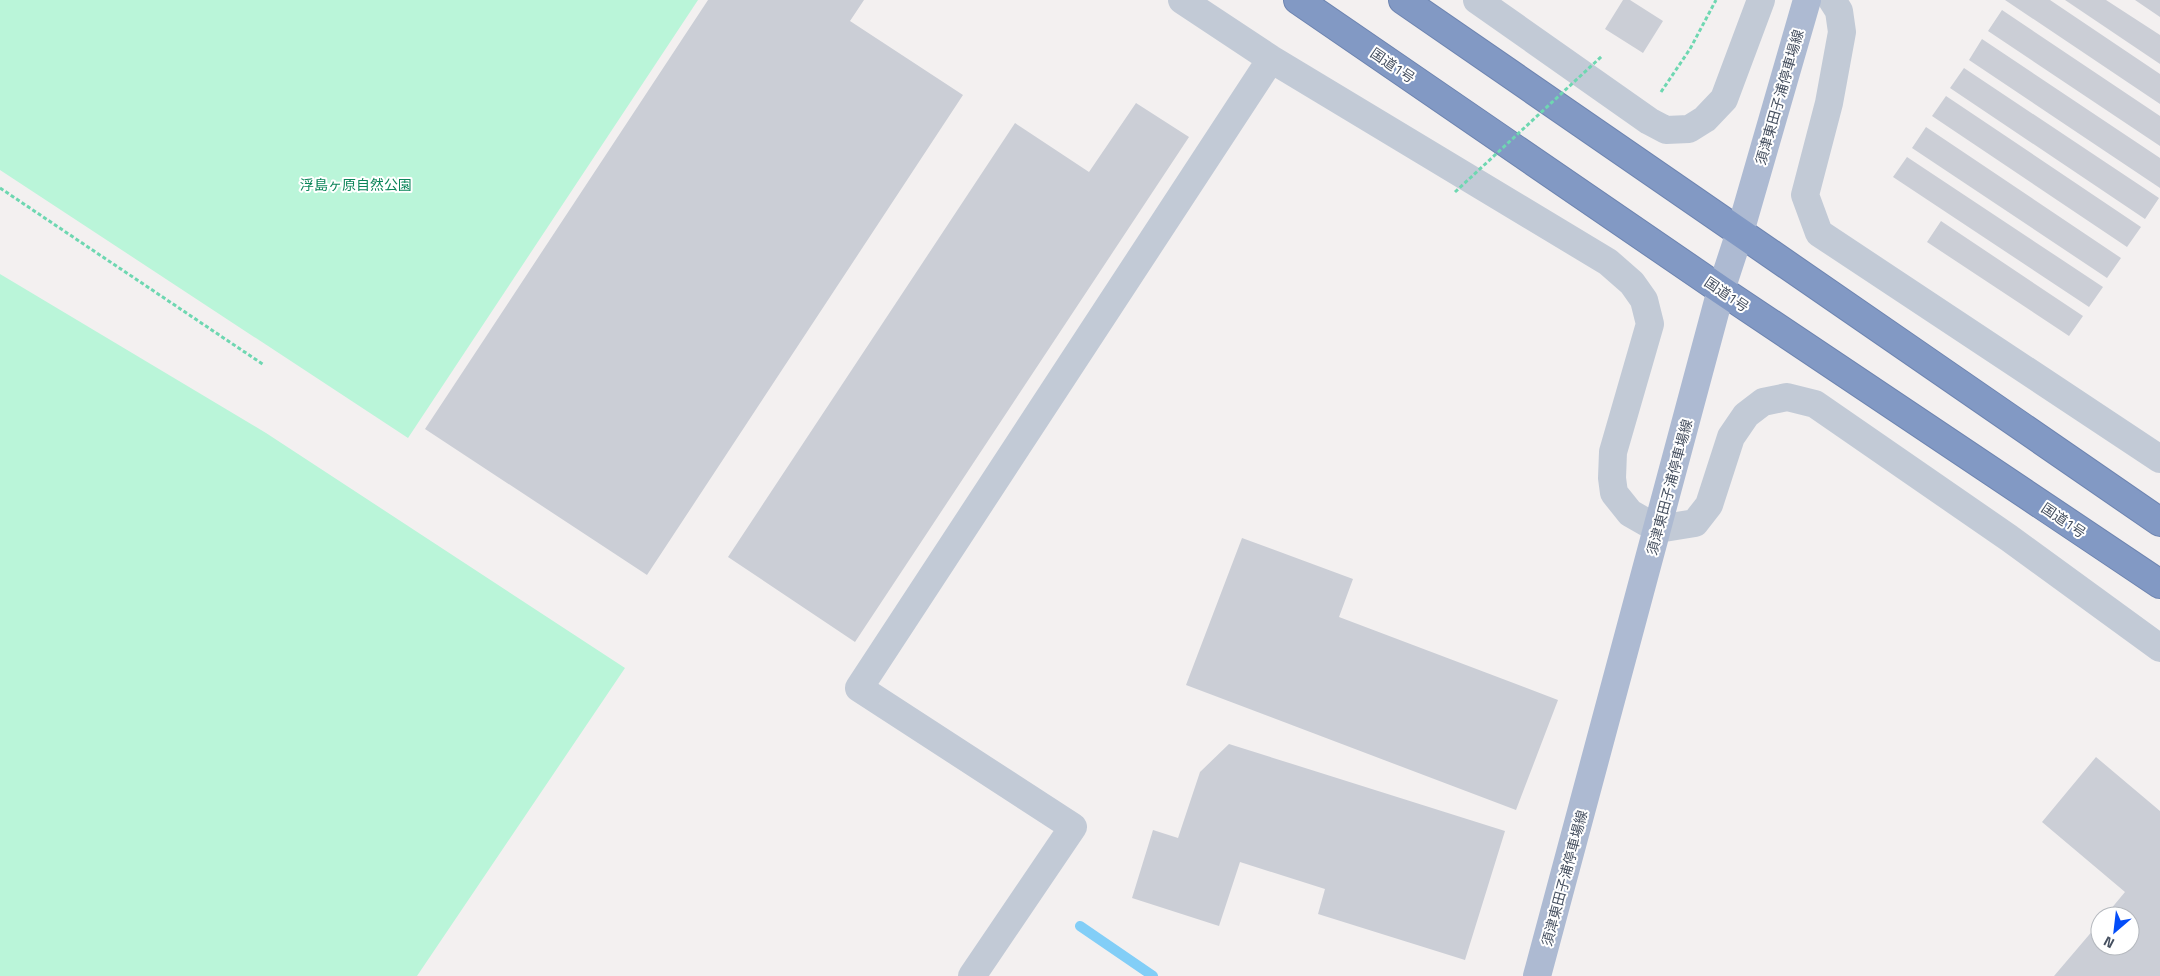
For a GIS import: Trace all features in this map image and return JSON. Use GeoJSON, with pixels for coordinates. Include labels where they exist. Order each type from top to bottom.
{"type":"FeatureCollection","features":[{"type":"Feature","properties":{"kind":"highway","name":"国道1号"},"geometry":{"type":"LineString","coordinates":[[1298,0],[1721,290],[2160,584]]}},
{"type":"Feature","properties":{"kind":"highway"},"geometry":{"type":"LineString","coordinates":[[1403,0],[2160,522]]}},
{"type":"Feature","properties":{"kind":"main road","name":"須津東田子浦停車場線"},"geometry":{"type":"LineString","coordinates":[[1537,976],[1721,290],[1740,232],[1807,0]]}},
{"type":"Feature","properties":{"kind":"street"},"geometry":{"type":"LineString","coordinates":[[1182,0],[1271,59],[1608,262],[1632,283],[1644,300],[1650,324],[1613,452],[1612,478],[1614,493],[1630,513],[1658,529],[1695,522],[1709,505],[1731,437],[1746,415],[1763,402],[1787,398],[1815,404],[2009,538],[2160,648]]}},
{"type":"Feature","properties":{"kind":"street"},"geometry":{"type":"LineString","coordinates":[[1477,0],[1666,130],[1689,129],[1705,119],[1724,99],[1761,0]]}},
{"type":"Feature","properties":{"kind":"street"},"geometry":{"type":"LineString","coordinates":[[1832,0],[1839,11],[1842,32],[1829,103],[1805,195],[1819,233],[2160,459]]}},
{"type":"Feature","properties":{"kind":"street"},"geometry":{"type":"LineString","coordinates":[[972,976],[1073,827],[859,688],[1271,59]]}},
{"type":"Feature","properties":{"kind":"path"},"geometry":{"type":"LineString","coordinates":[[1659,95],[1690,49],[1716,0]]}},
{"type":"Feature","properties":{"kind":"path"},"geometry":{"type":"LineString","coordinates":[[1455,192],[1602,56],[1610,61]]}},
{"type":"Feature","properties":{"kind":"path"},"geometry":{"type":"LineString","coordinates":[[0,188],[264,365]]}},
{"type":"Feature","properties":{"kind":"green space","name":"浮島ヶ原自然公園"},"geometry":{"type":"Polygon","coordinates":[[[0,0],[698,0],[408,438],[0,170],[0,0]]]}},
{"type":"Feature","properties":{"kind":"green space"},"geometry":{"type":"Polygon","coordinates":[[[0,274],[266,433],[625,668],[417,976],[0,976],[0,274]]]}},
{"type":"Feature","properties":{"kind":"building"},"geometry":{"type":"Polygon","coordinates":[[[708,0],[864,0],[850,21],[963,95],[647,575],[425,429],[708,0]]]}},
{"type":"Feature","properties":{"kind":"building"},"geometry":{"type":"Polygon","coordinates":[[[1623,0],[1630,0],[1663,21],[1643,53],[1605,29],[1623,0]]]}},
{"type":"Feature","properties":{"kind":"building"},"geometry":{"type":"Polygon","coordinates":[[[2005,0],[2050,0],[2160,74],[2160,104],[2005,0]]]}},
{"type":"Feature","properties":{"kind":"building"},"geometry":{"type":"Polygon","coordinates":[[[2065,0],[2106,0],[2160,35],[2160,64],[2065,0]]]}},
{"type":"Feature","properties":{"kind":"building"},"geometry":{"type":"Polygon","coordinates":[[[2135,0],[2160,0],[2160,17],[2135,0]]]}},
{"type":"Feature","properties":{"kind":"building"},"geometry":{"type":"Polygon","coordinates":[[[2002,10],[2160,116],[2160,146],[1988,31],[2002,10]]]}},
{"type":"Feature","properties":{"kind":"building"},"geometry":{"type":"Polygon","coordinates":[[[1982,39],[2160,158],[2160,188],[1969,60],[1982,39]]]}},
{"type":"Feature","properties":{"kind":"building"},"geometry":{"type":"Polygon","coordinates":[[[1964,68],[2159,198],[2145,219],[1950,88],[1964,68]]]}},
{"type":"Feature","properties":{"kind":"building"},"geometry":{"type":"Polygon","coordinates":[[[1946,96],[2141,227],[2127,247],[1932,116],[1946,96]]]}},
{"type":"Feature","properties":{"kind":"building"},"geometry":{"type":"Polygon","coordinates":[[[1136,103],[1189,137],[855,642],[728,557],[1015,123],[1089,172],[1136,103]]]}},
{"type":"Feature","properties":{"kind":"building"},"geometry":{"type":"Polygon","coordinates":[[[1926,127],[2121,258],[2107,278],[1912,148],[1926,127]]]}},
{"type":"Feature","properties":{"kind":"building"},"geometry":{"type":"Polygon","coordinates":[[[1907,157],[2103,287],[2089,307],[1893,177],[1907,157]]]}},
{"type":"Feature","properties":{"kind":"building"},"geometry":{"type":"Polygon","coordinates":[[[1941,221],[2083,316],[2069,336],[1927,242],[1941,221]]]}},
{"type":"Feature","properties":{"kind":"building"},"geometry":{"type":"Polygon","coordinates":[[[1242,538],[1353,579],[1339,617],[1558,700],[1516,810],[1186,685],[1242,538]]]}},
{"type":"Feature","properties":{"kind":"building"},"geometry":{"type":"Polygon","coordinates":[[[1229,744],[1505,831],[1465,960],[1318,914],[1325,889],[1240,862],[1219,926],[1132,898],[1153,830],[1178,838],[1200,772],[1229,744]]]}},
{"type":"Feature","properties":{"kind":"building"},"geometry":{"type":"Polygon","coordinates":[[[2096,757],[2160,811],[2160,976],[2054,976],[2090,934],[2090,956],[2140,956],[2140,906],[2113,906],[2125,892],[2042,822],[2096,757]]]}},
{"type":"Feature","properties":{"kind":"waterway"},"geometry":{"type":"LineString","coordinates":[[1080,926],[1153,976]]}}]}
